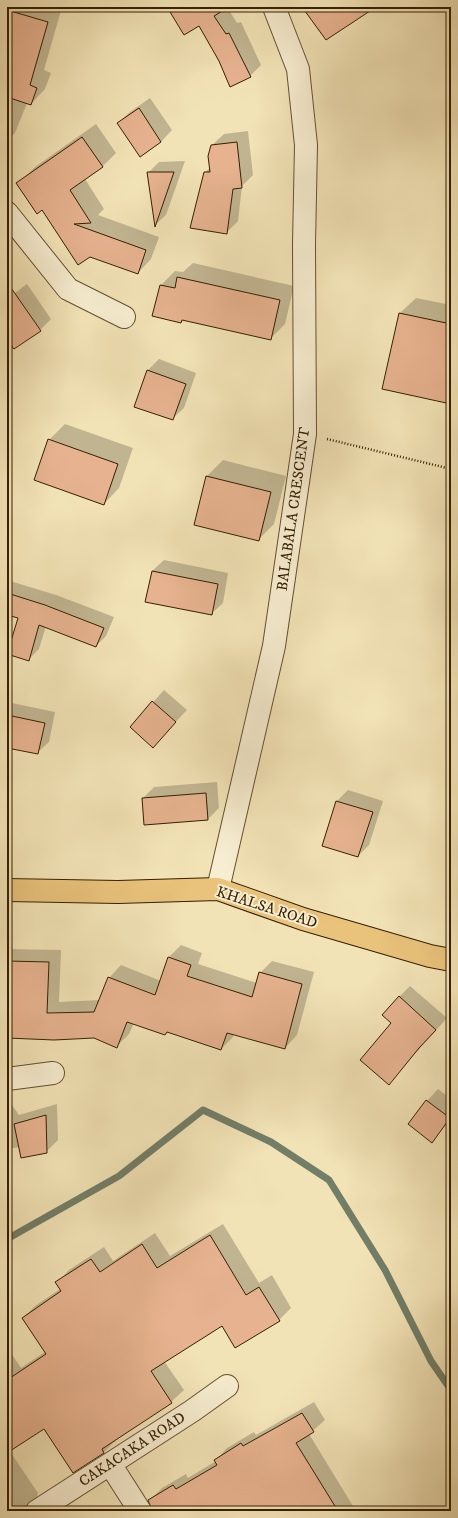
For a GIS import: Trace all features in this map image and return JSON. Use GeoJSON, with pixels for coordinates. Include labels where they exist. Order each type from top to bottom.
{"type":"FeatureCollection","features":[{"type":"Feature","properties":{"kind":"main road","name":"KHALSA ROAD"},"geometry":{"type":"LineString","coordinates":[[7,890],[118,892],[218,889],[303,919],[430,956],[451,960]]}},
{"type":"Feature","properties":{"kind":"street","name":"BALABALA CRESCENT"},"geometry":{"type":"LineString","coordinates":[[218,889],[274,646],[305,434],[304,244],[306,145],[298,69],[274,7]]}},
{"type":"Feature","properties":{"kind":"street"},"geometry":{"type":"LineString","coordinates":[[7,213],[68,289],[124,317]]}},
{"type":"Feature","properties":{"kind":"street"},"geometry":{"type":"LineString","coordinates":[[7,1079],[53,1074]]}},
{"type":"Feature","properties":{"kind":"street","name":"CAKACAKA ROAD"},"geometry":{"type":"LineString","coordinates":[[37,1511],[192,1411],[227,1386]]}},
{"type":"Feature","properties":{"kind":"street"},"geometry":{"type":"LineString","coordinates":[[110,1464],[140,1511]]}},
{"type":"Feature","properties":{"kind":"path"},"geometry":{"type":"LineString","coordinates":[[305,434],[451,469]]}},
{"type":"Feature","properties":{"kind":"building"},"geometry":{"type":"Polygon","coordinates":[[[167,7],[229,7],[214,16],[226,34],[229,33],[251,77],[230,87],[219,61],[199,26],[184,35],[167,7]]]}},
{"type":"Feature","properties":{"kind":"building"},"geometry":{"type":"Polygon","coordinates":[[[302,7],[376,7],[326,40],[302,7]]]}},
{"type":"Feature","properties":{"kind":"building"},"geometry":{"type":"Polygon","coordinates":[[[7,10],[48,22],[30,85],[37,88],[31,105],[7,97],[7,10]]]}},
{"type":"Feature","properties":{"kind":"building"},"geometry":{"type":"Polygon","coordinates":[[[139,108],[161,142],[140,157],[117,123],[139,108]]]}},
{"type":"Feature","properties":{"kind":"building"},"geometry":{"type":"Polygon","coordinates":[[[82,137],[103,167],[70,190],[91,223],[74,224],[146,250],[138,274],[90,257],[78,265],[42,210],[37,214],[16,183],[82,137]]]}},
{"type":"Feature","properties":{"kind":"building"},"geometry":{"type":"Polygon","coordinates":[[[237,142],[242,188],[233,189],[227,234],[190,228],[204,172],[210,172],[208,156],[211,145],[237,142]]]}},
{"type":"Feature","properties":{"kind":"building"},"geometry":{"type":"Polygon","coordinates":[[[147,172],[174,172],[155,227],[147,172]]]}},
{"type":"Feature","properties":{"kind":"building"},"geometry":{"type":"Polygon","coordinates":[[[177,277],[280,300],[271,340],[182,320],[181,323],[152,316],[160,285],[175,288],[177,277]]]}},
{"type":"Feature","properties":{"kind":"building"},"geometry":{"type":"Polygon","coordinates":[[[7,282],[41,331],[14,349],[7,340],[7,282]]]}},
{"type":"Feature","properties":{"kind":"building"},"geometry":{"type":"Polygon","coordinates":[[[399,313],[451,324],[451,404],[382,389],[399,313]]]}},
{"type":"Feature","properties":{"kind":"building"},"geometry":{"type":"Polygon","coordinates":[[[147,370],[186,384],[173,420],[134,407],[147,370]]]}},
{"type":"Feature","properties":{"kind":"building"},"geometry":{"type":"Polygon","coordinates":[[[48,439],[118,464],[104,505],[34,480],[48,439]]]}},
{"type":"Feature","properties":{"kind":"building"},"geometry":{"type":"Polygon","coordinates":[[[206,476],[271,492],[259,541],[194,525],[206,476]]]}},
{"type":"Feature","properties":{"kind":"building"},"geometry":{"type":"Polygon","coordinates":[[[152,571],[218,584],[212,615],[145,602],[152,571]]]}},
{"type":"Feature","properties":{"kind":"building"},"geometry":{"type":"Polygon","coordinates":[[[7,593],[45,605],[104,628],[96,647],[39,625],[29,661],[7,654],[18,618],[7,615],[7,593]]]}},
{"type":"Feature","properties":{"kind":"building"},"geometry":{"type":"Polygon","coordinates":[[[152,701],[176,722],[153,748],[130,727],[152,701]]]}},
{"type":"Feature","properties":{"kind":"building"},"geometry":{"type":"Polygon","coordinates":[[[7,715],[45,723],[38,754],[7,748],[7,715]]]}},
{"type":"Feature","properties":{"kind":"building"},"geometry":{"type":"Polygon","coordinates":[[[206,793],[208,820],[144,825],[142,798],[206,793]]]}},
{"type":"Feature","properties":{"kind":"building"},"geometry":{"type":"Polygon","coordinates":[[[336,801],[373,812],[358,857],[322,846],[336,801]]]}},
{"type":"Feature","properties":{"kind":"building"},"geometry":{"type":"Polygon","coordinates":[[[168,957],[191,965],[187,976],[252,997],[259,972],[302,984],[285,1049],[227,1033],[221,1050],[167,1032],[165,1035],[127,1022],[117,1048],[94,1038],[54,1040],[7,1038],[7,961],[49,962],[47,1013],[94,1012],[108,977],[155,995],[168,957]]]}},
{"type":"Feature","properties":{"kind":"building"},"geometry":{"type":"Polygon","coordinates":[[[399,996],[436,1030],[419,1048],[389,1085],[360,1060],[391,1023],[382,1015],[399,996]]]}},
{"type":"Feature","properties":{"kind":"building"},"geometry":{"type":"Polygon","coordinates":[[[426,1100],[450,1118],[432,1143],[408,1124],[426,1100]]]}},
{"type":"Feature","properties":{"kind":"building"},"geometry":{"type":"Polygon","coordinates":[[[46,1115],[47,1153],[21,1158],[14,1124],[46,1115]]]}},
{"type":"Feature","properties":{"kind":"building"},"geometry":{"type":"Polygon","coordinates":[[[210,1235],[246,1295],[259,1287],[280,1321],[235,1348],[222,1326],[151,1371],[172,1403],[102,1449],[104,1453],[73,1473],[44,1429],[7,1453],[7,1380],[46,1354],[22,1318],[61,1291],[55,1282],[91,1259],[100,1272],[142,1244],[157,1268],[210,1235]]]}},
{"type":"Feature","properties":{"kind":"building"},"geometry":{"type":"Polygon","coordinates":[[[302,1413],[314,1432],[296,1443],[338,1511],[152,1511],[148,1500],[173,1485],[176,1489],[217,1465],[214,1460],[241,1443],[243,1446],[302,1413]]]}},
{"type":"Feature","properties":{"kind":"waterway"},"geometry":{"type":"LineString","coordinates":[[7,1239],[119,1176],[203,1110],[271,1142],[329,1180],[385,1270],[431,1361],[451,1390]]}}]}
